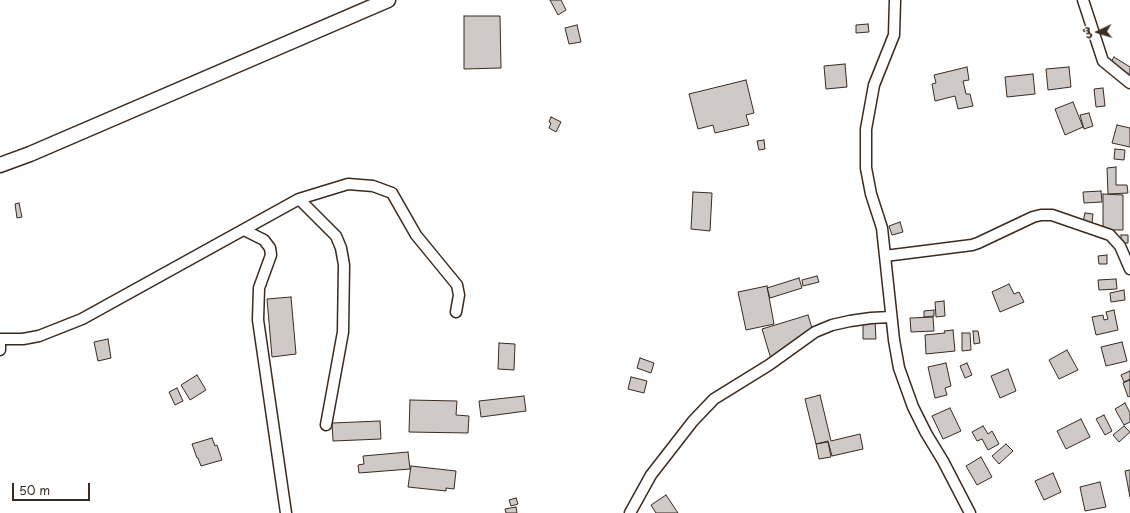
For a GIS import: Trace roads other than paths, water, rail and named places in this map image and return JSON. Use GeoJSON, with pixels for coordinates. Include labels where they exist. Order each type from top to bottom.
{"type":"FeatureCollection","features":[{"type":"Feature","properties":{"kind":"main road"},"geometry":{"type":"LineString","coordinates":[[0,164],[30,154],[388,0]]}},
{"type":"Feature","properties":{"kind":"street"},"geometry":{"type":"LineString","coordinates":[[895,0],[894,35],[874,85],[866,129],[866,168],[870,194],[882,228],[891,317],[900,368],[913,407],[970,513]]}},
{"type":"Feature","properties":{"kind":"street"},"geometry":{"type":"LineString","coordinates":[[1083,0],[1103,61],[1130,83]]}},
{"type":"Feature","properties":{"kind":"street"},"geometry":{"type":"LineString","coordinates":[[0,350],[0,339],[23,339],[39,336],[82,319],[299,199],[348,184],[373,186],[392,193],[416,235],[456,285],[460,295],[456,312]]}},
{"type":"Feature","properties":{"kind":"street"},"geometry":{"type":"LineString","coordinates":[[299,199],[336,236],[342,248],[344,265],[343,332],[326,425]]}},
{"type":"Feature","properties":{"kind":"street"},"geometry":{"type":"LineString","coordinates":[[885,256],[972,245],[1033,217],[1052,215],[1110,236],[1120,246],[1130,269]]}},
{"type":"Feature","properties":{"kind":"street"},"geometry":{"type":"LineString","coordinates":[[244,230],[264,240],[270,248],[270,255],[259,288],[258,320],[286,513]]}},
{"type":"Feature","properties":{"kind":"street"},"geometry":{"type":"LineString","coordinates":[[630,513],[651,475],[693,421],[714,399],[769,365],[815,332],[832,325],[871,318],[891,317]]}}]}
